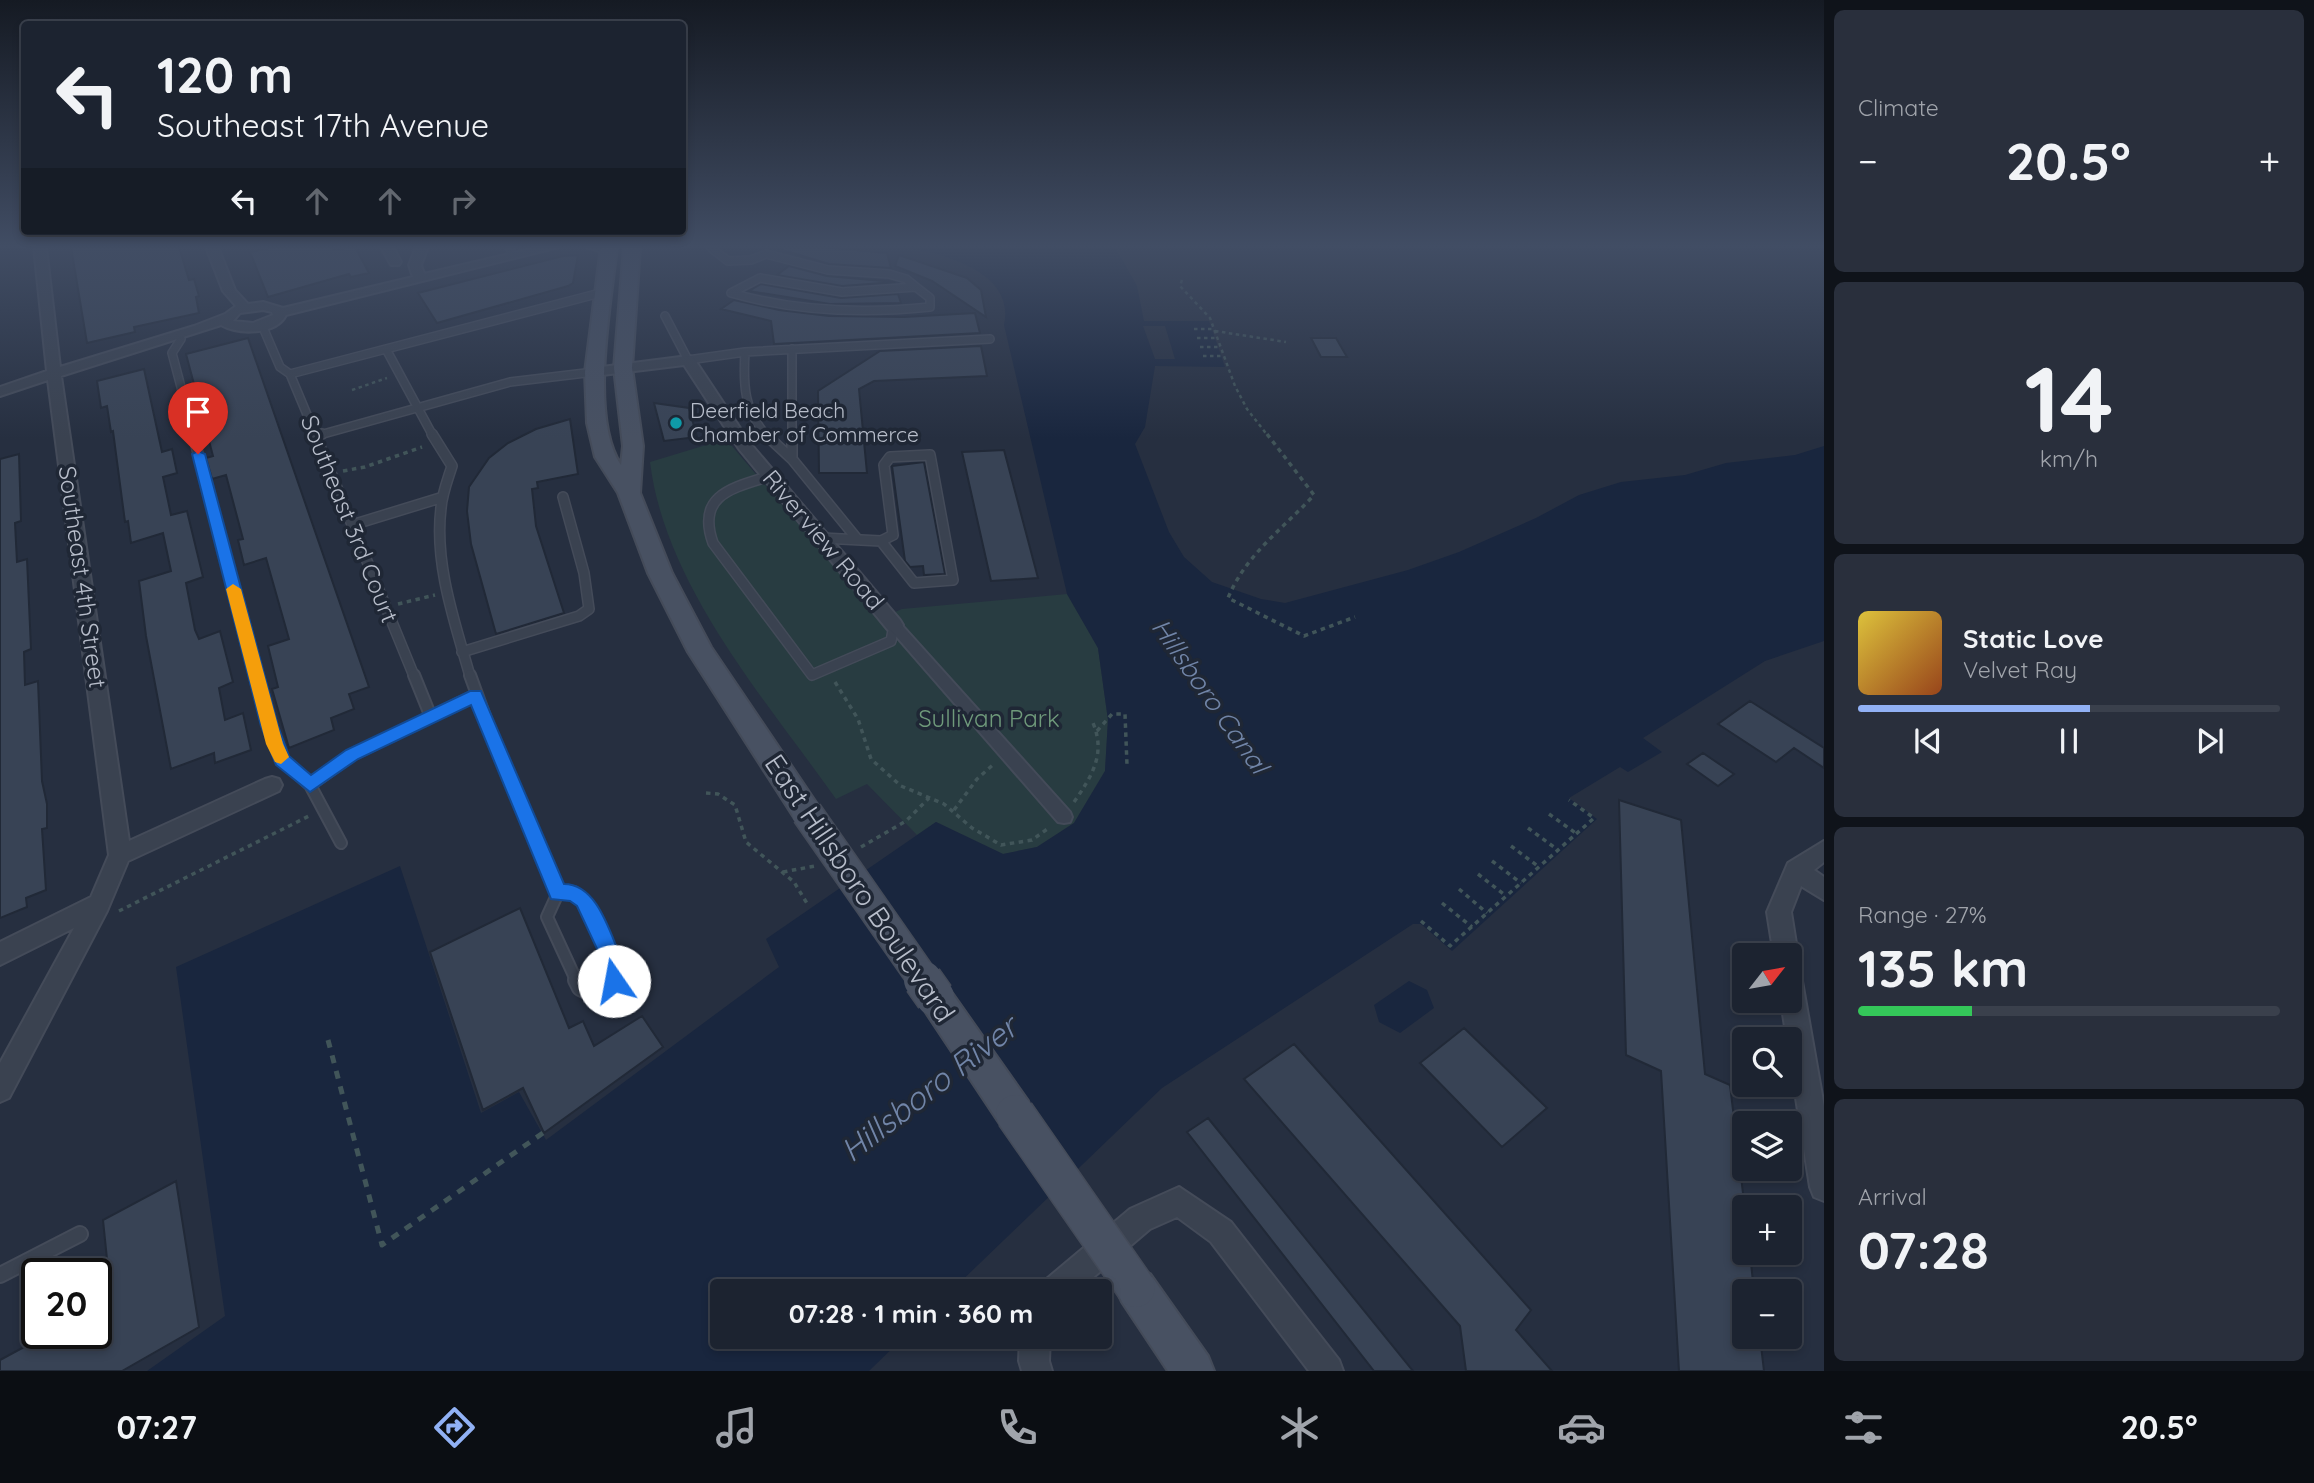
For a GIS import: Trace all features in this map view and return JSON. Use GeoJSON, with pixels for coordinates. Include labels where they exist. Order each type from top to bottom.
{"type":"FeatureCollection","features":[{"type":"Feature","properties":{"kind":"main road","name":"East Hillsboro Boulevard"},"geometry":{"type":"LineString","coordinates":[[602,311],[594,372],[597,423],[605,457],[629,493],[660,573],[681,616],[807,814],[1193,1371]]}},
{"type":"Feature","properties":{"kind":"main road","name":"East Hillsboro Boulevard"},"geometry":{"type":"LineString","coordinates":[[627,311],[623,368],[632,446],[629,493]]}},
{"type":"Feature","properties":{"kind":"street","name":"Southeast 4th Street"},"geometry":{"type":"LineString","coordinates":[[47,311],[120,855]]}},
{"type":"Feature","properties":{"kind":"street"},"geometry":{"type":"LineString","coordinates":[[0,392],[199,329],[239,311]]}},
{"type":"Feature","properties":{"kind":"street"},"geometry":{"type":"LineString","coordinates":[[278,311],[285,311]]}},
{"type":"Feature","properties":{"kind":"street"},"geometry":{"type":"LineString","coordinates":[[54,373],[181,339],[262,325],[276,320],[281,312]]}},
{"type":"Feature","properties":{"kind":"street"},"geometry":{"type":"LineString","coordinates":[[226,318],[228,325],[239,328]]}},
{"type":"Feature","properties":{"kind":"street"},"geometry":{"type":"LineString","coordinates":[[594,372],[688,359]]}},
{"type":"Feature","properties":{"kind":"street","name":"Riverview Road"},"geometry":{"type":"LineString","coordinates":[[688,359],[724,418],[894,625]]}},
{"type":"Feature","properties":{"kind":"street"},"geometry":{"type":"LineString","coordinates":[[894,625],[1064,817]]}},
{"type":"Feature","properties":{"kind":"street"},"geometry":{"type":"LineString","coordinates":[[0,1088],[94,914],[120,855],[272,785]]}},
{"type":"Feature","properties":{"kind":"street"},"geometry":{"type":"LineString","coordinates":[[1784,943],[1779,912],[1796,870],[1824,850]]}},
{"type":"Feature","properties":{"kind":"street"},"geometry":{"type":"LineString","coordinates":[[1796,870],[1824,890]]}},
{"type":"Feature","properties":{"kind":"street"},"geometry":{"type":"LineString","coordinates":[[0,954],[94,914]]}},
{"type":"Feature","properties":{"kind":"street"},"geometry":{"type":"LineString","coordinates":[[1795,1013],[1824,1187]]}},
{"type":"Feature","properties":{"kind":"street"},"geometry":{"type":"LineString","coordinates":[[1068,1279],[1140,1219],[1180,1201],[1221,1232],[1328,1371]]}},
{"type":"Feature","properties":{"kind":"street"},"geometry":{"type":"LineString","coordinates":[[1035,1349],[1037,1371]]}},
{"type":"Feature","properties":{"kind":"lane"},"geometry":{"type":"LineString","coordinates":[[290,374],[529,311]]}},
{"type":"Feature","properties":{"kind":"lane"},"geometry":{"type":"LineString","coordinates":[[821,311],[888,311]]}},
{"type":"Feature","properties":{"kind":"lane"},"geometry":{"type":"LineString","coordinates":[[665,316],[688,359],[745,352],[990,339]]}},
{"type":"Feature","properties":{"kind":"lane","name":"Southeast 3rd Court"},"geometry":{"type":"LineString","coordinates":[[262,325],[280,367],[290,374],[431,717]]}},
{"type":"Feature","properties":{"kind":"lane"},"geometry":{"type":"LineString","coordinates":[[181,339],[172,353],[274,744],[282,760],[310,785],[341,843]]}},
{"type":"Feature","properties":{"kind":"lane"},"geometry":{"type":"LineString","coordinates":[[386,349],[452,466],[443,482],[440,498],[444,568],[475,695],[558,893],[547,917],[580,988],[590,993],[601,990],[614,981],[615,966],[583,900],[574,892],[558,893]]}},
{"type":"Feature","properties":{"kind":"lane"},"geometry":{"type":"LineString","coordinates":[[792,349],[792,460]]}},
{"type":"Feature","properties":{"kind":"lane"},"geometry":{"type":"LineString","coordinates":[[745,352],[747,406],[751,422],[792,460],[858,540]]}},
{"type":"Feature","properties":{"kind":"lane"},"geometry":{"type":"LineString","coordinates":[[316,436],[510,382],[594,372]]}},
{"type":"Feature","properties":{"kind":"lane"},"geometry":{"type":"LineString","coordinates":[[822,538],[881,541],[893,535],[884,465],[890,457],[930,455],[953,580],[914,583],[881,541]]}},
{"type":"Feature","properties":{"kind":"lane"},"geometry":{"type":"LineString","coordinates":[[769,476],[719,494],[710,508],[706,528],[713,543],[812,675],[891,641],[894,625]]}},
{"type":"Feature","properties":{"kind":"lane"},"geometry":{"type":"LineString","coordinates":[[463,652],[579,616],[589,609],[592,600],[589,587],[576,552],[563,497]]}},
{"type":"Feature","properties":{"kind":"lane"},"geometry":{"type":"LineString","coordinates":[[352,525],[440,498]]}},
{"type":"Feature","properties":{"kind":"lane"},"geometry":{"type":"LineString","coordinates":[[310,785],[352,755],[475,695]]}},
{"type":"Feature","properties":{"kind":"lane"},"geometry":{"type":"LineString","coordinates":[[0,1275],[80,1234]]}},
{"type":"Feature","properties":{"kind":"path"},"geometry":{"type":"LineString","coordinates":[[1203,311],[1210,318],[1247,409],[1314,495],[1283,529],[1257,551],[1234,580],[1228,598],[1304,636],[1355,617]]}},
{"type":"Feature","properties":{"kind":"path"},"geometry":{"type":"LineString","coordinates":[[1194,329],[1286,342]]}},
{"type":"Feature","properties":{"kind":"path"},"geometry":{"type":"LineString","coordinates":[[1197,338],[1217,338]]}},
{"type":"Feature","properties":{"kind":"path"},"geometry":{"type":"LineString","coordinates":[[1200,347],[1221,347]]}},
{"type":"Feature","properties":{"kind":"path"},"geometry":{"type":"LineString","coordinates":[[1203,356],[1224,356]]}},
{"type":"Feature","properties":{"kind":"path"},"geometry":{"type":"LineString","coordinates":[[352,390],[400,374]]}},
{"type":"Feature","properties":{"kind":"path"},"geometry":{"type":"LineString","coordinates":[[331,475],[365,467],[437,443]]}},
{"type":"Feature","properties":{"kind":"path"},"geometry":{"type":"LineString","coordinates":[[386,608],[449,591]]}},
{"type":"Feature","properties":{"kind":"path"},"geometry":{"type":"LineString","coordinates":[[826,668],[858,719],[871,759],[901,786],[954,810],[972,828],[1001,845],[1032,840],[1064,817],[1098,767],[1100,736],[1093,723]]}},
{"type":"Feature","properties":{"kind":"path"},"geometry":{"type":"LineString","coordinates":[[1097,731],[1112,714],[1125,714],[1127,765]]}},
{"type":"Feature","properties":{"kind":"path"},"geometry":{"type":"LineString","coordinates":[[954,810],[967,796],[970,784],[982,770],[1010,754]]}},
{"type":"Feature","properties":{"kind":"path"},"geometry":{"type":"LineString","coordinates":[[706,793],[718,794],[735,805],[746,842],[794,882],[808,905]]}},
{"type":"Feature","properties":{"kind":"path"},"geometry":{"type":"LineString","coordinates":[[1421,921],[1450,946],[1594,818],[1569,800]]}},
{"type":"Feature","properties":{"kind":"path"},"geometry":{"type":"LineString","coordinates":[[94,914],[172,887],[323,808]]}},
{"type":"Feature","properties":{"kind":"path"},"geometry":{"type":"LineString","coordinates":[[1549,814],[1577,834]]}},
{"type":"Feature","properties":{"kind":"path"},"geometry":{"type":"LineString","coordinates":[[1528,828],[1558,850]]}},
{"type":"Feature","properties":{"kind":"path"},"geometry":{"type":"LineString","coordinates":[[1511,846],[1539,867]]}},
{"type":"Feature","properties":{"kind":"path"},"geometry":{"type":"LineString","coordinates":[[1492,861],[1521,883]]}},
{"type":"Feature","properties":{"kind":"path"},"geometry":{"type":"LineString","coordinates":[[1478,874],[1506,896]]}},
{"type":"Feature","properties":{"kind":"path"},"geometry":{"type":"LineString","coordinates":[[1459,889],[1488,913]]}},
{"type":"Feature","properties":{"kind":"path"},"geometry":{"type":"LineString","coordinates":[[1442,903],[1472,927]]}},
{"type":"Feature","properties":{"kind":"path"},"geometry":{"type":"LineString","coordinates":[[328,1040],[382,1245],[542,1133]]}},
{"type":"Feature","properties":{"kind":"green space","name":"Sullivan Park"},"geometry":{"type":"Polygon","coordinates":[[[726,439],[879,619],[902,609],[1067,594],[1098,648],[1108,720],[1105,771],[1074,823],[1037,847],[1003,854],[936,822],[917,835],[867,784],[836,799],[722,640],[676,553],[659,508],[650,462],[726,439]]]}},
{"type":"Feature","properties":{"kind":"water"},"geometry":{"type":"Polygon","coordinates":[[[1005,311],[1142,311],[1144,321],[1209,321],[1225,367],[1155,366],[1145,427],[1135,444],[1169,532],[1184,557],[1212,582],[1261,599],[1285,603],[1408,570],[1459,552],[1536,518],[1579,495],[1621,482],[1685,475],[1726,463],[1795,455],[1824,446],[1824,641],[1765,661],[1643,738],[1662,752],[1628,772],[1620,767],[1569,798],[1597,819],[1452,951],[1421,924],[1413,924],[1162,1088],[963,1279],[710,1279],[710,1349],[892,1349],[869,1371],[147,1371],[225,1316],[176,967],[400,866],[481,1113],[519,1092],[546,1140],[779,967],[766,939],[936,822],[1003,854],[1037,847],[1074,823],[1105,771],[1108,720],[1098,648],[1067,594],[1004,325],[1005,311]],[[1143,326],[1155,359],[1175,359],[1165,326],[1143,326]]]}},
{"type":"Feature","properties":{"kind":"water"},"geometry":{"type":"Polygon","coordinates":[[[1409,981],[1427,990],[1434,1008],[1400,1033],[1379,1022],[1374,1005],[1409,981]]]}},
{"type":"Feature","properties":{"kind":"building"},"geometry":{"type":"Polygon","coordinates":[[[82,311],[199,311],[134,327],[135,332],[87,343],[82,311]]]}},
{"type":"Feature","properties":{"kind":"building"},"geometry":{"type":"Polygon","coordinates":[[[429,311],[480,311],[437,323],[429,311]]]}},
{"type":"Feature","properties":{"kind":"building"},"geometry":{"type":"Polygon","coordinates":[[[729,311],[904,317],[975,313],[980,333],[774,344],[771,321],[729,311]]]}},
{"type":"Feature","properties":{"kind":"building"},"geometry":{"type":"Polygon","coordinates":[[[248,338],[369,687],[349,694],[354,709],[331,718],[334,730],[289,748],[272,689],[278,687],[268,646],[289,639],[266,558],[244,565],[238,540],[243,539],[226,475],[212,479],[206,458],[213,456],[186,354],[248,338]]]}},
{"type":"Feature","properties":{"kind":"building"},"geometry":{"type":"Polygon","coordinates":[[[1311,338],[1336,338],[1347,357],[1321,357],[1311,338]]]}},
{"type":"Feature","properties":{"kind":"building"},"geometry":{"type":"Polygon","coordinates":[[[981,346],[987,376],[874,381],[859,389],[867,473],[819,473],[818,391],[880,351],[981,346]]]}},
{"type":"Feature","properties":{"kind":"building"},"geometry":{"type":"Polygon","coordinates":[[[144,369],[162,452],[172,449],[177,473],[163,477],[171,515],[187,511],[203,577],[186,583],[195,630],[199,639],[220,631],[233,682],[219,688],[225,720],[243,713],[251,750],[215,763],[214,753],[171,769],[146,636],[139,581],[171,571],[163,533],[131,543],[128,521],[125,522],[113,431],[111,432],[107,406],[101,408],[97,381],[144,369]]]}},
{"type":"Feature","properties":{"kind":"building","name":"Deerfield Beach Chamber of Commerce"},"geometry":{"type":"Polygon","coordinates":[[[654,403],[689,408],[697,437],[664,441],[654,403]]]}},
{"type":"Feature","properties":{"kind":"building"},"geometry":{"type":"Polygon","coordinates":[[[570,419],[578,474],[537,482],[538,488],[532,489],[536,526],[564,613],[496,634],[471,544],[467,511],[469,487],[489,458],[508,443],[536,429],[570,419]]]}},
{"type":"Feature","properties":{"kind":"building"},"geometry":{"type":"Polygon","coordinates":[[[1004,450],[1038,578],[991,581],[962,452],[1004,450]]]}},
{"type":"Feature","properties":{"kind":"building"},"geometry":{"type":"Polygon","coordinates":[[[19,454],[21,521],[15,523],[17,562],[27,559],[31,649],[24,652],[25,685],[38,681],[42,781],[47,804],[47,828],[42,829],[46,890],[26,898],[27,907],[0,918],[0,459],[19,454]]]}},
{"type":"Feature","properties":{"kind":"building"},"geometry":{"type":"Polygon","coordinates":[[[924,462],[945,574],[924,575],[923,566],[910,567],[905,561],[892,466],[924,462]]]}},
{"type":"Feature","properties":{"kind":"building"},"geometry":{"type":"Polygon","coordinates":[[[1750,701],[1824,748],[1824,768],[1794,748],[1776,762],[1718,724],[1750,701]]]}},
{"type":"Feature","properties":{"kind":"building"},"geometry":{"type":"Polygon","coordinates":[[[1703,753],[1734,774],[1718,786],[1687,764],[1703,753]]]}},
{"type":"Feature","properties":{"kind":"building"},"geometry":{"type":"Polygon","coordinates":[[[1619,800],[1681,820],[1705,1074],[1730,1085],[1733,1111],[1732,1181],[1742,1181],[1743,1195],[1732,1195],[1732,1265],[1751,1265],[1753,1279],[1732,1279],[1732,1349],[1761,1349],[1764,1371],[1679,1371],[1661,1071],[1626,1055],[1619,800]]]}},
{"type":"Feature","properties":{"kind":"building"},"geometry":{"type":"Polygon","coordinates":[[[520,908],[569,1028],[583,1021],[594,1046],[642,1016],[663,1047],[544,1133],[523,1088],[483,1110],[430,952],[520,908]]]}},
{"type":"Feature","properties":{"kind":"building"},"geometry":{"type":"Polygon","coordinates":[[[1464,1028],[1547,1108],[1502,1147],[1420,1063],[1464,1028]]]}},
{"type":"Feature","properties":{"kind":"building"},"geometry":{"type":"Polygon","coordinates":[[[1294,1044],[1531,1310],[1516,1330],[1552,1371],[1466,1371],[1460,1326],[1244,1079],[1294,1044]]]}},
{"type":"Feature","properties":{"kind":"building"},"geometry":{"type":"Polygon","coordinates":[[[1208,1118],[1413,1371],[1374,1371],[1187,1132],[1208,1118]]]}},
{"type":"Feature","properties":{"kind":"building"},"geometry":{"type":"Polygon","coordinates":[[[176,1181],[199,1327],[122,1371],[0,1371],[0,1360],[21,1349],[112,1349],[112,1258],[107,1258],[103,1220],[176,1181]]]}},
{"type":"Feature","properties":{"kind":"slow traffic"},"geometry":{"type":"LineString","coordinates":[[233,589],[274,744],[281,757]]}},
{"type":"Feature","properties":{"kind":"place","name":"Deerfield Beach Chamber of Commerce"},"geometry":{"type":"Point","coordinates":[676,423]}},
{"type":"Feature","properties":{"kind":"route"},"geometry":{"type":"LineString","coordinates":[[198,454],[269,726],[282,760],[310,785],[352,755],[475,695],[486,727],[558,893],[574,892],[583,900],[615,966],[614,981]]}},
{"type":"Feature","properties":{"kind":"water label","name":"Hillsboro Canal"},"geometry":{"type":"Point","coordinates":[1210,696]}},
{"type":"Feature","properties":{"kind":"water label","name":"Hillsboro River"},"geometry":{"type":"Point","coordinates":[929,1089]}}]}
